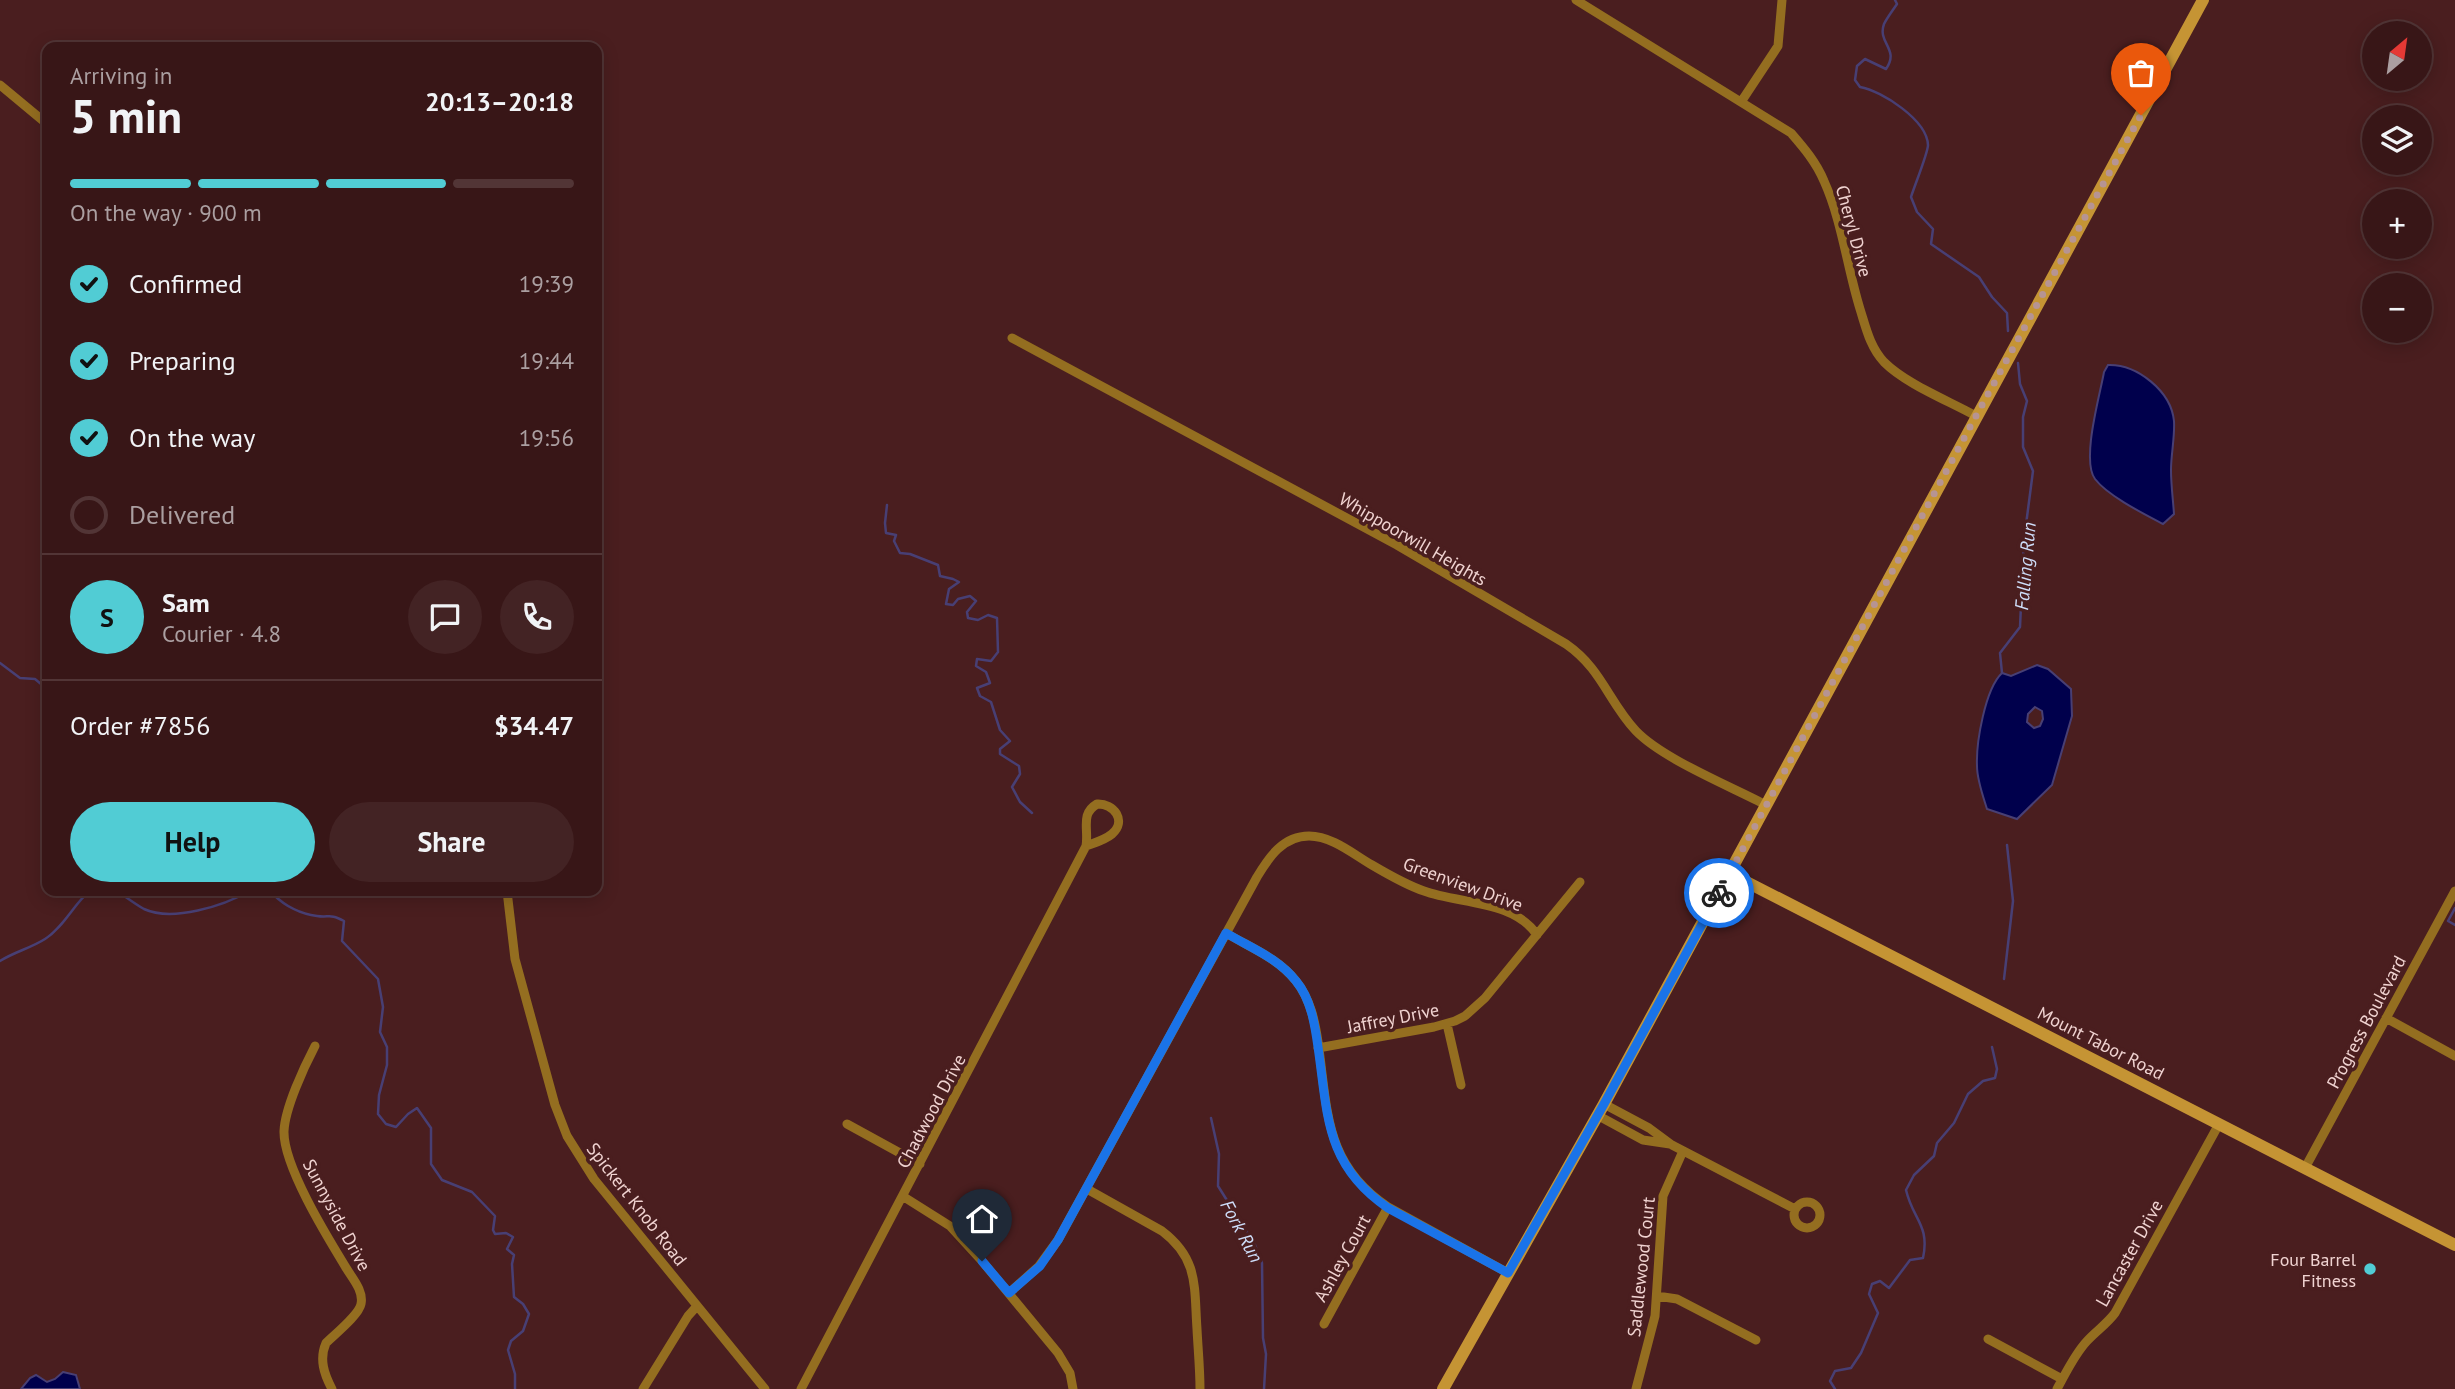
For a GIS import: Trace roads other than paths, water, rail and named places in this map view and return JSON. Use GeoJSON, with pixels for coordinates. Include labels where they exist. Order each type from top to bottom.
{"type":"FeatureCollection","features":[{"type":"Feature","properties":{"kind":"street","name":"Cheryl Drive"},"geometry":{"type":"LineString","coordinates":[[1576,0],[1791,133],[1810,154],[1824,180],[1871,345],[1883,361],[1898,373],[1976,416]]}},
{"type":"Feature","properties":{"kind":"street"},"geometry":{"type":"LineString","coordinates":[[1741,102],[1779,46],[1782,0]]}},
{"type":"Feature","properties":{"kind":"street"},"geometry":{"type":"LineString","coordinates":[[1443,1389],[1600,1110],[2203,0]]}},
{"type":"Feature","properties":{"kind":"street"},"geometry":{"type":"LineString","coordinates":[[0,85],[42,120]]}},
{"type":"Feature","properties":{"kind":"street","name":"Whippoorwill Heights"},"geometry":{"type":"LineString","coordinates":[[1012,338],[1397,545],[1566,644],[1591,664],[1626,719],[1647,741],[1766,805]]}},
{"type":"Feature","properties":{"kind":"street","name":"Chadwood Drive"},"geometry":{"type":"LineString","coordinates":[[801,1389],[1086,846],[1088,812],[1097,804],[1108,805],[1118,818],[1116,830],[1107,838],[1086,846]]}},
{"type":"Feature","properties":{"kind":"street","name":"Greenview Drive"},"geometry":{"type":"LineString","coordinates":[[1009,1293],[1045,1259],[1087,1189],[1270,856],[1289,841],[1310,836],[1331,841],[1412,887],[1506,912],[1527,924],[1537,935]]}},
{"type":"Feature","properties":{"kind":"street","name":"Mount Tabor Road"},"geometry":{"type":"LineString","coordinates":[[1729,873],[2455,1245]]}},
{"type":"Feature","properties":{"kind":"street","name":"Jaffrey Drive"},"geometry":{"type":"LineString","coordinates":[[1318,1048],[1447,1024],[1465,1016],[1485,998],[1580,882]]}},
{"type":"Feature","properties":{"kind":"street","name":"Progress Boulevard"},"geometry":{"type":"LineString","coordinates":[[2305,1168],[2455,891]]}},
{"type":"Feature","properties":{"kind":"street","name":"Spickert Knob Road"},"geometry":{"type":"LineString","coordinates":[[508,896],[515,959],[555,1105],[567,1136],[594,1179],[765,1389]]}},
{"type":"Feature","properties":{"kind":"street"},"geometry":{"type":"LineString","coordinates":[[1226,933],[1276,961],[1297,982],[1311,1012],[1329,1122],[1337,1150],[1350,1173],[1361,1186],[1388,1208],[1508,1273]]}},
{"type":"Feature","properties":{"kind":"street"},"geometry":{"type":"LineString","coordinates":[[2386,1018],[2455,1056]]}},
{"type":"Feature","properties":{"kind":"street"},"geometry":{"type":"LineString","coordinates":[[1447,1024],[1461,1085]]}},
{"type":"Feature","properties":{"kind":"street","name":"Sunnyside Drive"},"geometry":{"type":"LineString","coordinates":[[315,1046],[286,1117],[284,1141],[295,1175],[356,1283],[361,1297],[359,1310],[326,1343],[323,1350],[323,1367],[332,1389]]}},
{"type":"Feature","properties":{"kind":"street"},"geometry":{"type":"LineString","coordinates":[[1600,1110],[1643,1140],[1672,1145],[1795,1209]]}},
{"type":"Feature","properties":{"kind":"street"},"geometry":{"type":"LineString","coordinates":[[847,1124],[920,1164]]}},
{"type":"Feature","properties":{"kind":"street","name":"Lancaster Drive"},"geometry":{"type":"LineString","coordinates":[[2057,1389],[2072,1361],[2088,1340],[2108,1323],[2115,1313],[2219,1124]]}},
{"type":"Feature","properties":{"kind":"street","name":"Saddlewood Court"},"geometry":{"type":"LineString","coordinates":[[1636,1389],[1652,1335],[1657,1296],[1661,1206],[1665,1188],[1683,1151]]}},
{"type":"Feature","properties":{"kind":"street"},"geometry":{"type":"LineString","coordinates":[[1087,1189],[1162,1231],[1171,1238],[1192,1266],[1196,1290],[1200,1389]]}},
{"type":"Feature","properties":{"kind":"street"},"geometry":{"type":"LineString","coordinates":[[904,1197],[950,1226],[1009,1293],[1064,1363],[1073,1389]]}},
{"type":"Feature","properties":{"kind":"street","name":"Ashley Court"},"geometry":{"type":"LineString","coordinates":[[1324,1324],[1388,1208]]}},
{"type":"Feature","properties":{"kind":"street"},"geometry":{"type":"LineString","coordinates":[[1657,1296],[1677,1299],[1756,1340]]}},
{"type":"Feature","properties":{"kind":"street"},"geometry":{"type":"LineString","coordinates":[[643,1389],[697,1306]]}},
{"type":"Feature","properties":{"kind":"street"},"geometry":{"type":"LineString","coordinates":[[1988,1339],[2063,1379]]}},
{"type":"Feature","properties":{"kind":"waterway","name":"Falling Run"},"geometry":{"type":"LineString","coordinates":[[1895,0],[1897,4],[1885,22],[1883,31],[1890,51],[1890,62],[1886,69],[1865,59],[1857,66],[1855,80],[1860,87],[1880,94],[1902,108],[1926,135],[1928,145],[1911,197],[1917,212],[1933,229],[1931,244],[1979,277],[2007,313],[2008,331]]}},
{"type":"Feature","properties":{"kind":"waterway","name":"Falling Run"},"geometry":{"type":"LineString","coordinates":[[2002,673],[2000,653],[2020,627],[2024,540],[2033,471],[2023,447],[2023,417],[2027,401],[2020,384],[2018,363]]}},
{"type":"Feature","properties":{"kind":"waterway","name":"Fork Run"},"geometry":{"type":"LineString","coordinates":[[887,505],[886,533],[896,535],[894,541],[900,553],[938,565],[940,576],[959,582],[949,589],[946,604],[953,605],[958,599],[970,596],[976,601],[967,612],[968,618],[978,620],[988,615],[997,618],[998,652],[991,661],[977,659],[976,666],[986,672],[990,683],[977,688],[980,696],[991,702],[1000,730],[1010,741],[1000,749],[1000,754],[1019,766],[1020,774],[1012,787],[1020,802],[1032,813]]}},
{"type":"Feature","properties":{"kind":"waterway"},"geometry":{"type":"LineString","coordinates":[[0,663],[20,678],[35,679],[42,685]]}},
{"type":"Feature","properties":{"kind":"waterway","name":"Falling Run"},"geometry":{"type":"LineString","coordinates":[[2004,979],[2013,901],[2007,845]]}},
{"type":"Feature","properties":{"kind":"waterway"},"geometry":{"type":"LineString","coordinates":[[0,961],[52,934],[84,896]]}},
{"type":"Feature","properties":{"kind":"waterway"},"geometry":{"type":"LineString","coordinates":[[124,896],[144,909],[169,914],[212,907],[240,896]]}},
{"type":"Feature","properties":{"kind":"waterway"},"geometry":{"type":"LineString","coordinates":[[275,896],[299,911],[317,916],[332,916],[344,921],[342,941],[378,979],[383,1007],[380,1032],[387,1047],[387,1065],[379,1095],[378,1114],[386,1124],[396,1127],[417,1108],[431,1128],[431,1164],[442,1180],[472,1192],[495,1216],[495,1234],[506,1233],[513,1237],[507,1249],[514,1255],[514,1297],[523,1304],[529,1314],[523,1331],[511,1341],[508,1350],[515,1374],[515,1389]]}},
{"type":"Feature","properties":{"kind":"waterway"},"geometry":{"type":"LineString","coordinates":[[2455,908],[2448,921],[2455,925]]}},
{"type":"Feature","properties":{"kind":"waterway","name":"Falling Run"},"geometry":{"type":"LineString","coordinates":[[1835,1389],[1830,1381],[1835,1371],[1851,1368],[1861,1353],[1878,1313],[1869,1294],[1872,1284],[1880,1281],[1889,1288],[1910,1260],[1923,1258],[1923,1230],[1906,1190],[1914,1175],[1934,1156],[1937,1143],[1954,1123],[1968,1094],[1983,1081],[1995,1078],[1997,1069],[1992,1047]]}},
{"type":"Feature","properties":{"kind":"waterway","name":"Fork Run"},"geometry":{"type":"LineString","coordinates":[[1211,1118],[1219,1154],[1218,1186],[1255,1245],[1262,1263],[1263,1338],[1266,1354],[1264,1389]]}},
{"type":"Feature","properties":{"kind":"place","name":"Four Barrel Fitness"},"geometry":{"type":"Point","coordinates":[2370,1269]}}]}
